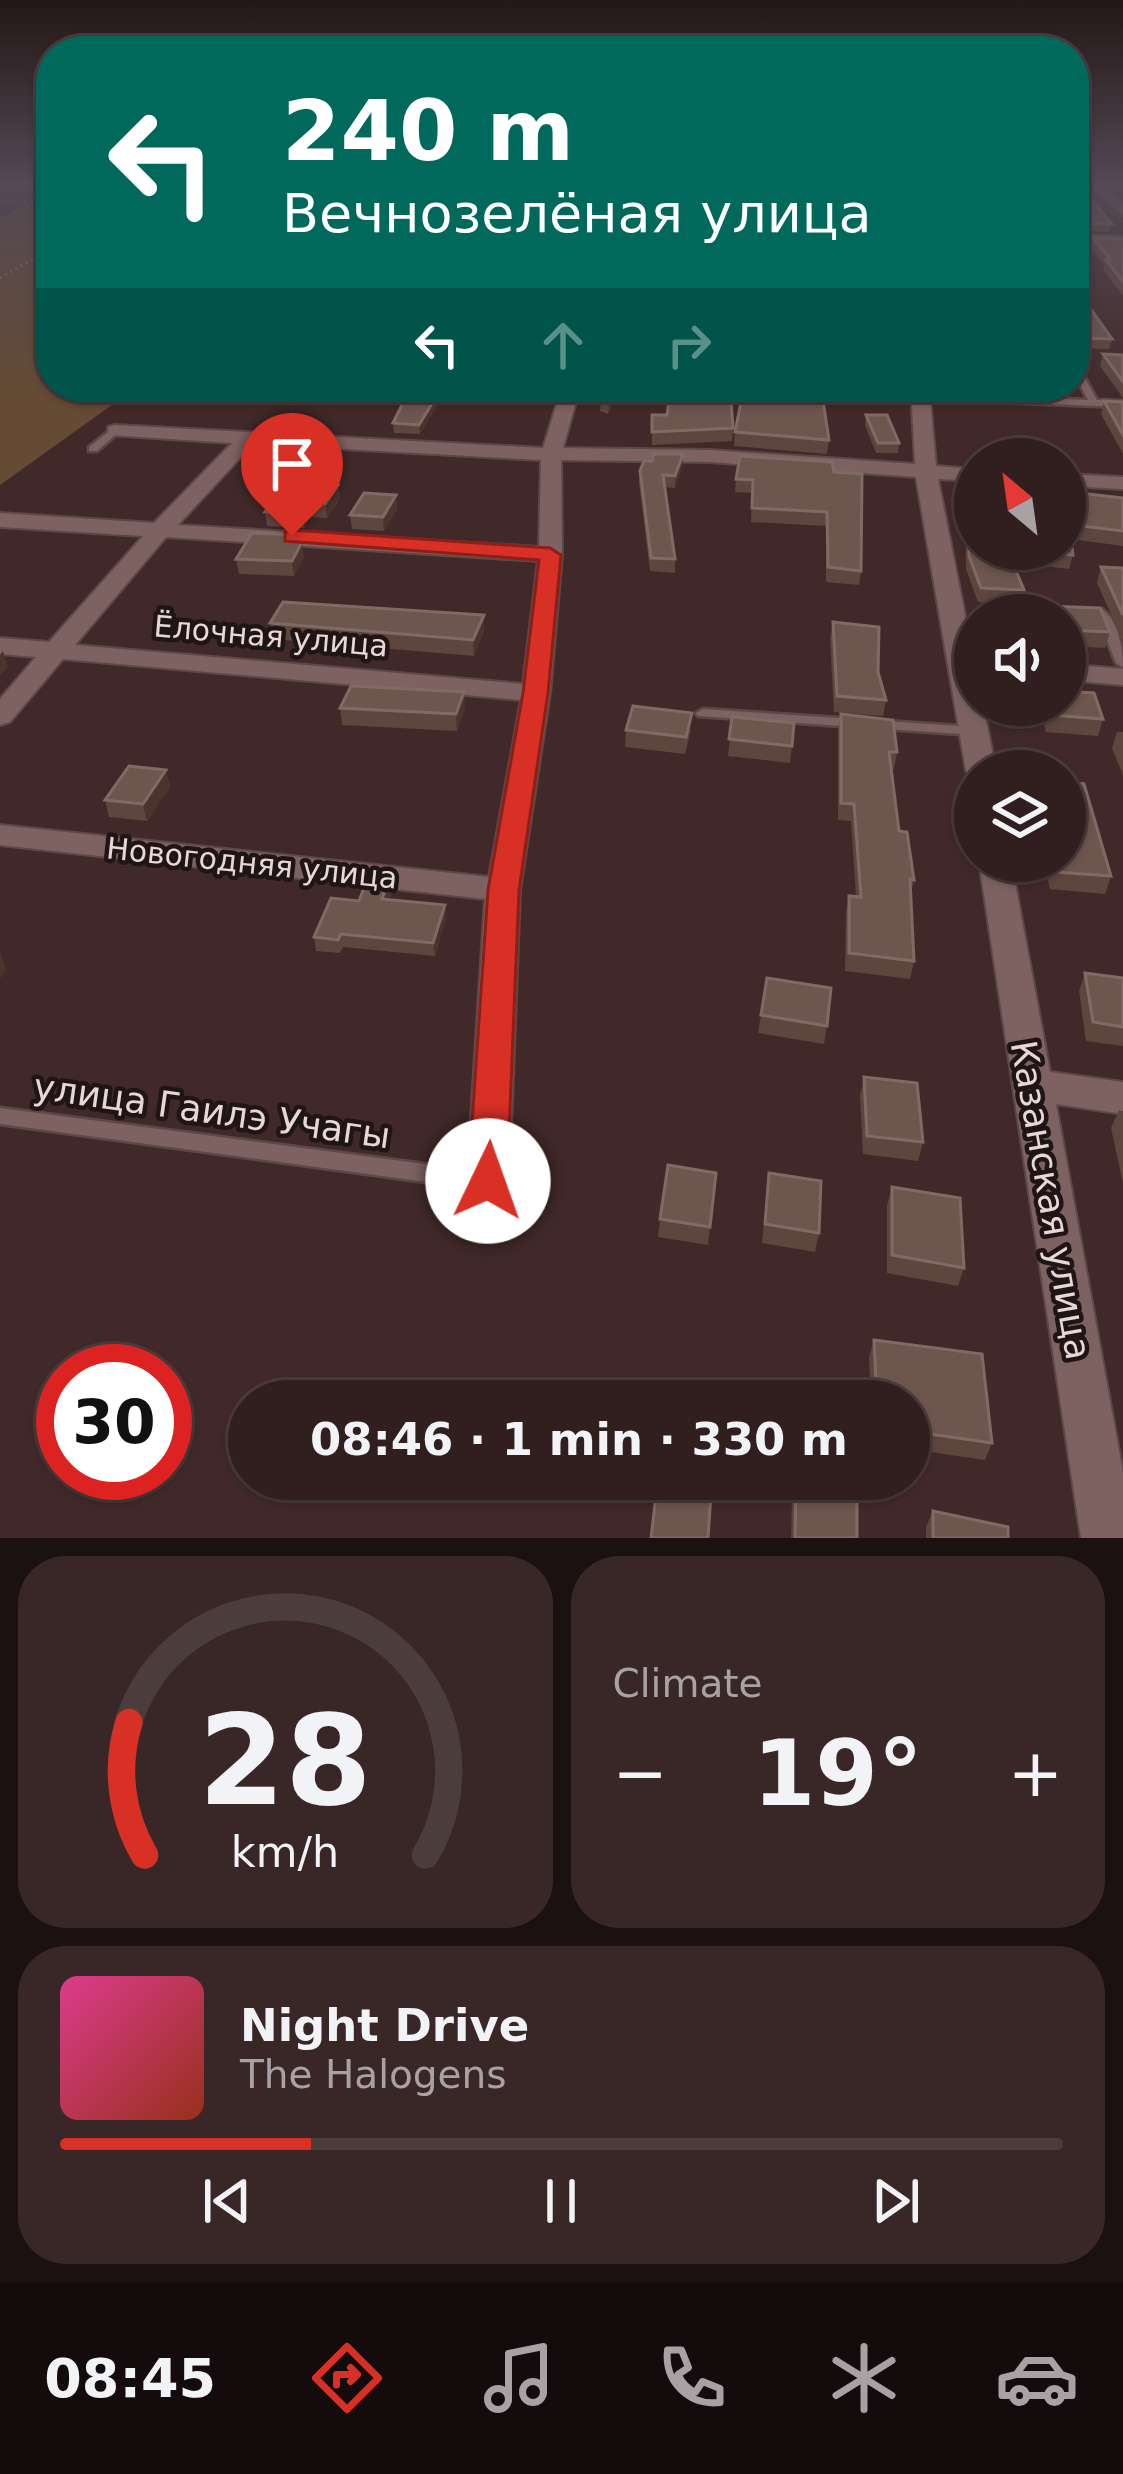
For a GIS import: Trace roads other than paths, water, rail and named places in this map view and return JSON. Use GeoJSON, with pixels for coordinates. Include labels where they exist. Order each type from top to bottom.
{"type":"FeatureCollection","features":[{"type":"Feature","properties":{"kind":"street"},"geometry":{"type":"LineString","coordinates":[[488,1181],[503,890],[536,693],[550,555],[551,454],[566,402]]}},
{"type":"Feature","properties":{"kind":"street"},"geometry":{"type":"LineString","coordinates":[[922,402],[926,472],[954,601]]}},
{"type":"Feature","properties":{"kind":"street"},"geometry":{"type":"LineString","coordinates":[[115,431],[551,454],[710,456],[954,474]]}},
{"type":"Feature","properties":{"kind":"street"},"geometry":{"type":"LineString","coordinates":[[0,716],[163,527],[249,437]]}},
{"type":"Feature","properties":{"kind":"street"},"geometry":{"type":"LineString","coordinates":[[1086,481],[1123,483]]}},
{"type":"Feature","properties":{"kind":"street"},"geometry":{"type":"LineString","coordinates":[[0,520],[550,555]]}},
{"type":"Feature","properties":{"kind":"street","name":"Ёлочная улица"},"geometry":{"type":"LineString","coordinates":[[0,646],[536,693]]}},
{"type":"Feature","properties":{"kind":"street"},"geometry":{"type":"LineString","coordinates":[[1086,673],[1123,676]]}},
{"type":"Feature","properties":{"kind":"street"},"geometry":{"type":"LineString","coordinates":[[974,726],[978,750]]}},
{"type":"Feature","properties":{"kind":"street","name":"Новогодняя улица"},"geometry":{"type":"LineString","coordinates":[[0,835],[503,890]]}},
{"type":"Feature","properties":{"kind":"street","name":"Казанская улица"},"geometry":{"type":"LineString","coordinates":[[998,882],[1031,1085],[1109,1473],[1108,1538]]}},
{"type":"Feature","properties":{"kind":"street"},"geometry":{"type":"LineString","coordinates":[[1031,1085],[1123,1098]]}},
{"type":"Feature","properties":{"kind":"lane"},"geometry":{"type":"LineString","coordinates":[[1089,394],[1094,403]]}},
{"type":"Feature","properties":{"kind":"lane"},"geometry":{"type":"LineString","coordinates":[[1078,402],[1123,404]]}},
{"type":"Feature","properties":{"kind":"lane"},"geometry":{"type":"LineString","coordinates":[[94,449],[115,431]]}},
{"type":"Feature","properties":{"kind":"lane"},"geometry":{"type":"LineString","coordinates":[[1102,613],[1123,662]]}},
{"type":"Feature","properties":{"kind":"lane"},"geometry":{"type":"LineString","coordinates":[[703,713],[975,731]]}},
{"type":"Feature","properties":{"kind":"lane","name":"улица Гаилэ Учагы"},"geometry":{"type":"LineString","coordinates":[[0,1116],[488,1181]]}}]}
